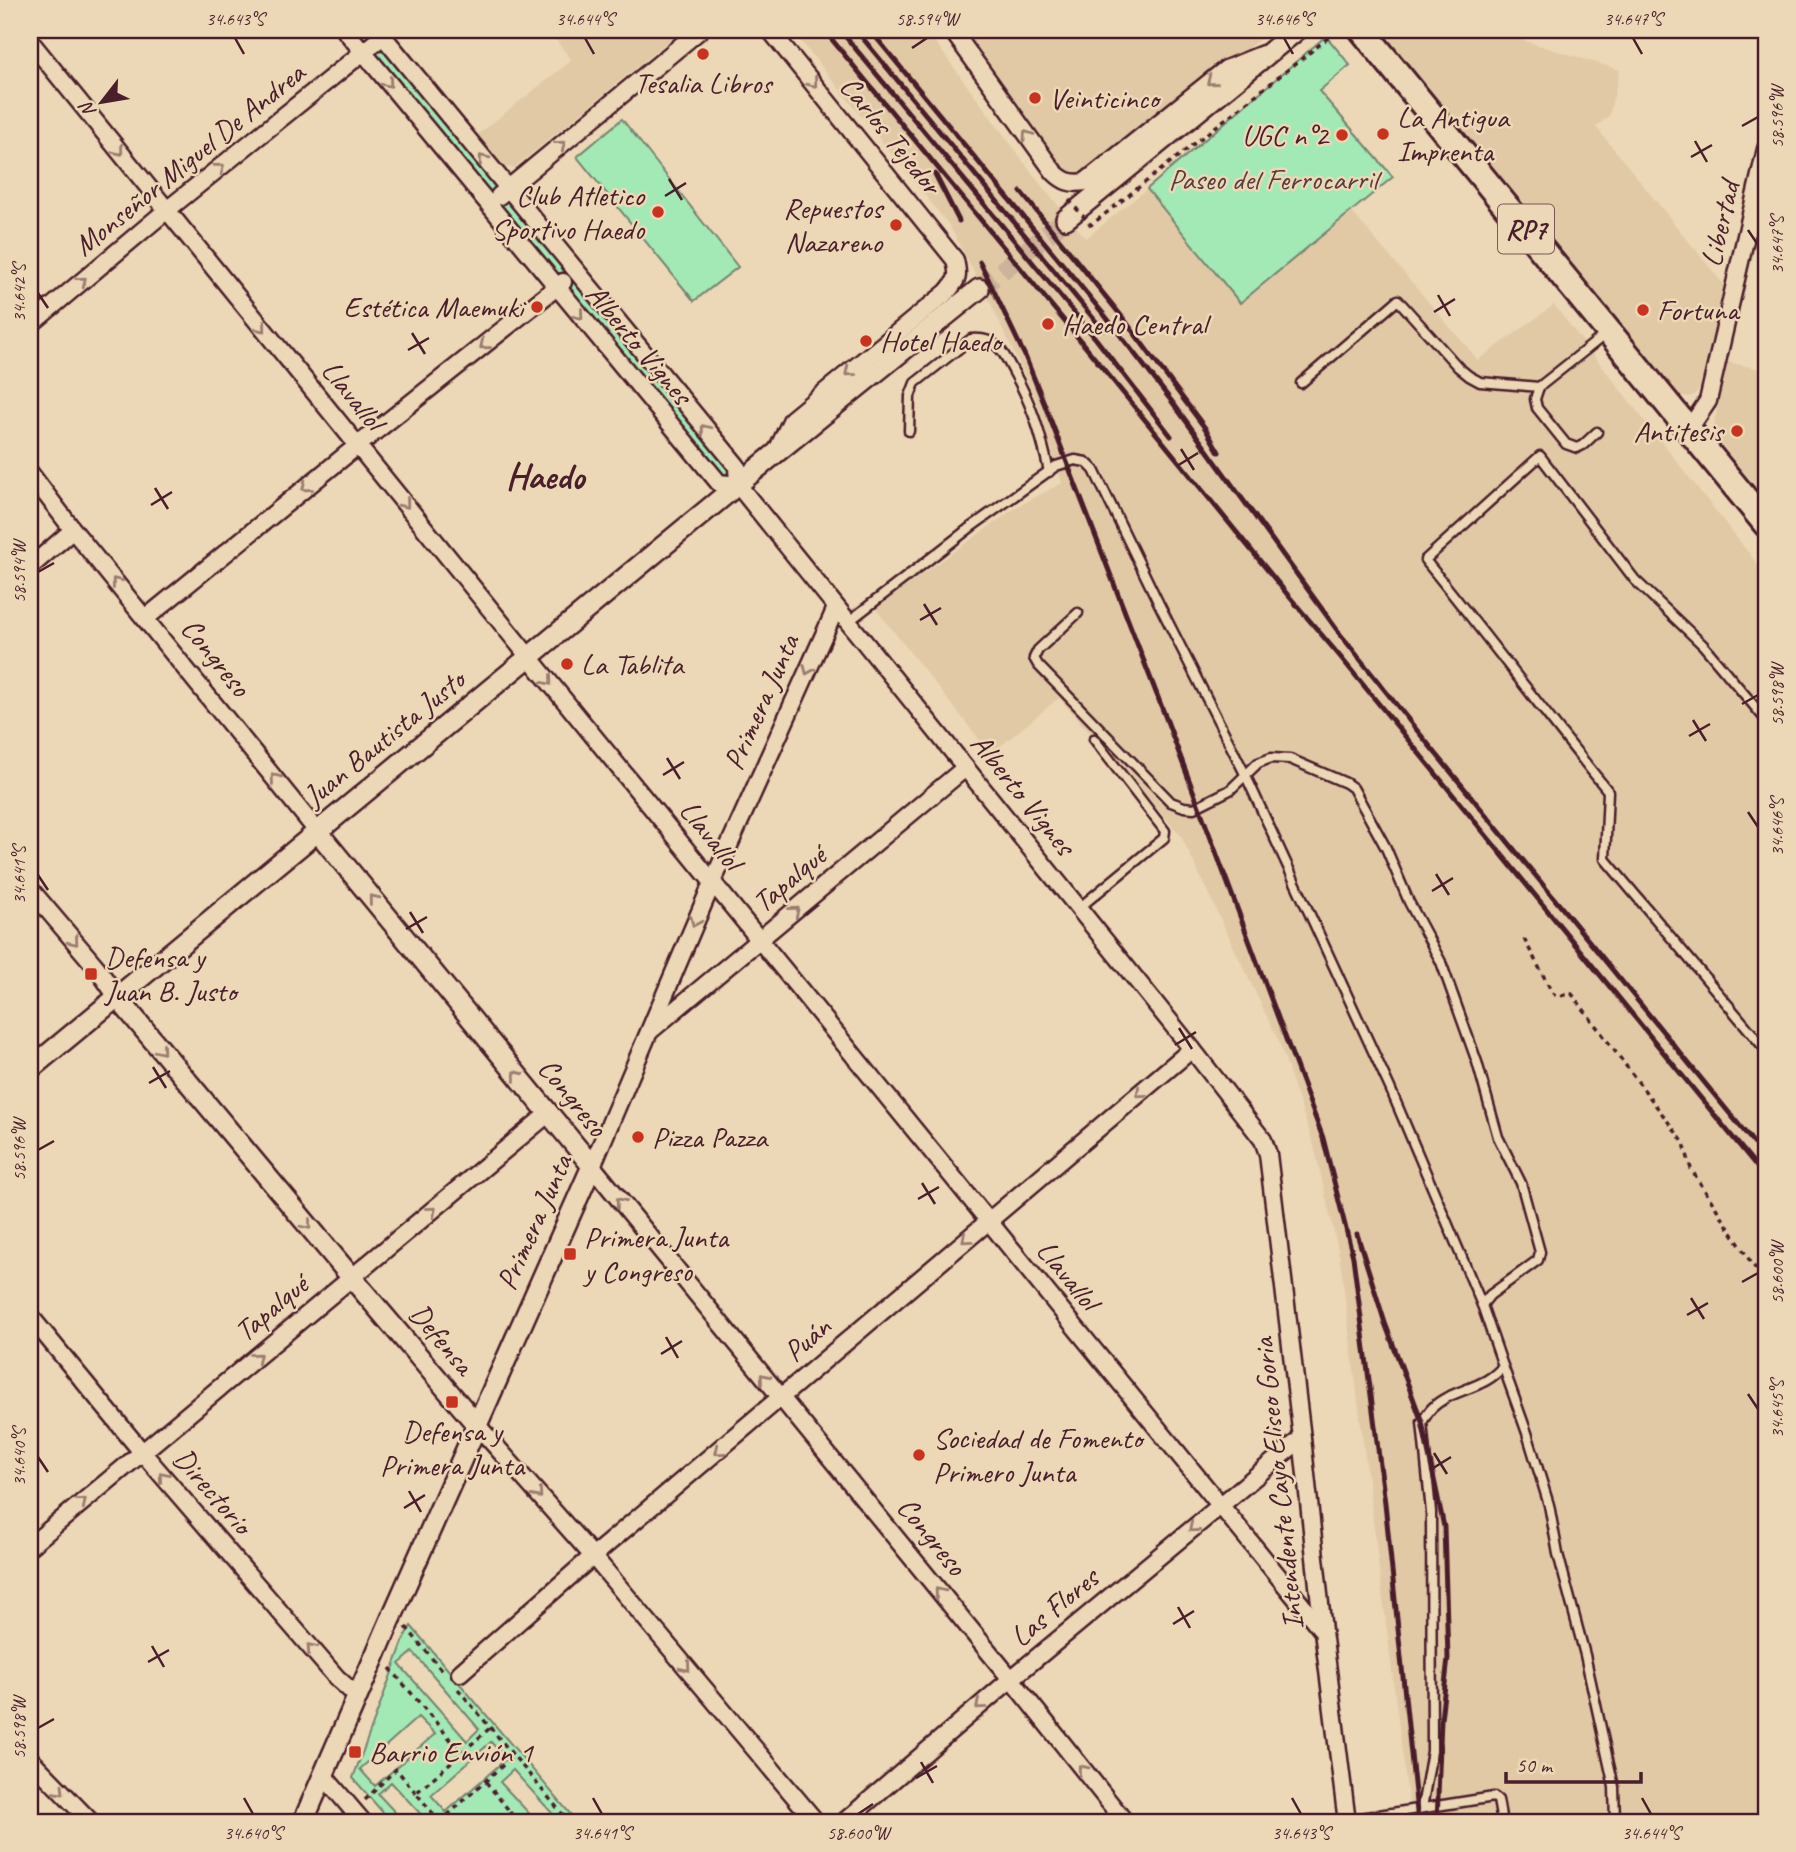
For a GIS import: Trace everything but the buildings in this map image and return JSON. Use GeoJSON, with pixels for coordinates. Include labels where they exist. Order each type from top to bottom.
{"type":"FeatureCollection","features":[{"type":"Feature","properties":{"kind":"main road","name":"RP7"},"geometry":{"type":"LineString","coordinates":[[1362,30],[1766,524]]}},
{"type":"Feature","properties":{"kind":"street","name":"Alberto Vignes"},"geometry":{"type":"LineString","coordinates":[[345,30],[719,483],[738,485]]}},
{"type":"Feature","properties":{"kind":"street"},"geometry":{"type":"LineString","coordinates":[[489,204],[700,30]]}},
{"type":"Feature","properties":{"kind":"street","name":"Carlos Tejedor"},"geometry":{"type":"LineString","coordinates":[[770,30],[955,260],[957,281]]}},
{"type":"Feature","properties":{"kind":"street"},"geometry":{"type":"LineString","coordinates":[[952,30],[1054,172],[1073,184],[1085,182],[1226,69],[1272,51]]}},
{"type":"Feature","properties":{"kind":"street"},"geometry":{"type":"LineString","coordinates":[[1067,210],[1233,83],[1297,30]]}},
{"type":"Feature","properties":{"kind":"street","name":"Alberto Vignes"},"geometry":{"type":"LineString","coordinates":[[381,33],[737,466],[738,485],[1263,1140]]}},
{"type":"Feature","properties":{"kind":"street","name":"Monseñor Miguel De Andrea"},"geometry":{"type":"LineString","coordinates":[[30,325],[167,210],[364,53],[381,33]]}},
{"type":"Feature","properties":{"kind":"street","name":"Llavallol"},"geometry":{"type":"LineString","coordinates":[[30,41],[1323,1631]]}},
{"type":"Feature","properties":{"kind":"street","name":"Libertad"},"geometry":{"type":"LineString","coordinates":[[1689,429],[1708,401],[1766,149]]}},
{"type":"Feature","properties":{"kind":"street"},"geometry":{"type":"LineString","coordinates":[[146,618],[575,272]]}},
{"type":"Feature","properties":{"kind":"street","name":"Juan Bautista Justo"},"geometry":{"type":"LineString","coordinates":[[776,453],[792,419],[957,281]]}},
{"type":"Feature","properties":{"kind":"street","name":"Juan Bautista Justo"},"geometry":{"type":"LineString","coordinates":[[30,1069],[776,453],[979,289]]}},
{"type":"Feature","properties":{"kind":"street","name":"Congreso"},"geometry":{"type":"LineString","coordinates":[[30,473],[73,530],[317,831],[1125,1822]]}},
{"type":"Feature","properties":{"kind":"street"},"geometry":{"type":"LineString","coordinates":[[30,567],[73,530]]}},
{"type":"Feature","properties":{"kind":"street","name":"Primera Junta"},"geometry":{"type":"LineString","coordinates":[[303,1822],[559,1242],[713,881],[836,608]]}},
{"type":"Feature","properties":{"kind":"street","name":"Tapalqué"},"geometry":{"type":"LineString","coordinates":[[649,1033],[965,768]]}},
{"type":"Feature","properties":{"kind":"street","name":"Defensa"},"geometry":{"type":"LineString","coordinates":[[30,889],[97,968],[117,998],[352,1278],[593,1556],[816,1822]]}},
{"type":"Feature","properties":{"kind":"street","name":"Puán"},"geometry":{"type":"LineString","coordinates":[[460,1673],[593,1556],[1192,1049]]}},
{"type":"Feature","properties":{"kind":"street","name":"Tapalqué"},"geometry":{"type":"LineString","coordinates":[[30,1546],[549,1113]]}},
{"type":"Feature","properties":{"kind":"street","name":"Intendente Cayo Eliseo Goria"},"geometry":{"type":"LineString","coordinates":[[1263,1140],[1268,1154],[1347,1821]]}},
{"type":"Feature","properties":{"kind":"street","name":"Directorio"},"geometry":{"type":"LineString","coordinates":[[30,1316],[142,1452],[337,1678],[358,1697]]}},
{"type":"Feature","properties":{"kind":"street","name":"Las Flores"},"geometry":{"type":"LineString","coordinates":[[844,1822],[1011,1679],[1302,1438]]}},
{"type":"Feature","properties":{"kind":"street"},"geometry":{"type":"LineString","coordinates":[[30,1759],[91,1822]]}},
{"type":"Feature","properties":{"kind":"street"},"geometry":{"type":"LineString","coordinates":[[323,1775],[358,1816]]}},
{"type":"Feature","properties":{"kind":"lane"},"geometry":{"type":"LineString","coordinates":[[1301,383],[1398,300],[1469,376],[1480,382],[1539,387]]}},
{"type":"Feature","properties":{"kind":"lane"},"geometry":{"type":"LineString","coordinates":[[1597,432],[1577,448],[1566,444],[1537,408],[1535,399],[1539,387],[1609,331]]}},
{"type":"Feature","properties":{"kind":"lane"},"geometry":{"type":"LineString","coordinates":[[909,430],[910,396],[915,383],[971,339],[987,340],[996,345],[1005,356],[1026,394],[1049,472]]}},
{"type":"Feature","properties":{"kind":"lane"},"geometry":{"type":"LineString","coordinates":[[1766,720],[1703,645],[1635,580],[1540,456],[1424,560],[1608,791],[1605,859],[1766,1050]]}},
{"type":"Feature","properties":{"kind":"lane"},"geometry":{"type":"LineString","coordinates":[[848,622],[971,527],[1056,466],[1075,460],[1086,462],[1094,470],[1245,774],[1390,1087],[1482,1305],[1549,1505],[1558,1554],[1585,1655],[1614,1787],[1615,1822]]}},
{"type":"Feature","properties":{"kind":"lane"},"geometry":{"type":"LineString","coordinates":[[1078,613],[1038,650],[1034,658],[1171,802],[1194,808],[1230,790],[1258,763],[1271,758],[1290,759],[1353,788],[1386,848],[1409,902],[1441,962],[1477,1062],[1499,1137],[1521,1183],[1540,1252],[1538,1261],[1490,1295],[1482,1305]]}},
{"type":"Feature","properties":{"kind":"lane"},"geometry":{"type":"LineString","coordinates":[[1079,908],[1164,838],[1164,831],[1094,740]]}},
{"type":"Feature","properties":{"kind":"lane"},"geometry":{"type":"LineString","coordinates":[[1422,1808],[1432,1751],[1431,1512],[1422,1422],[1431,1409],[1443,1400],[1494,1377],[1503,1366]]}},
{"type":"Feature","properties":{"kind":"lane"},"geometry":{"type":"LineString","coordinates":[[1347,1821],[1494,1797],[1498,1800],[1502,1822]]}},
{"type":"Feature","properties":{"kind":"path"},"geometry":{"type":"LineString","coordinates":[[1067,210],[1091,225],[1328,38],[1321,30]]}},
{"type":"Feature","properties":{"kind":"path"},"geometry":{"type":"LineString","coordinates":[[1524,939],[1555,996],[1572,994],[1685,1143],[1691,1169],[1752,1265],[1766,1281]]}},
{"type":"Feature","properties":{"kind":"path"},"geometry":{"type":"LineString","coordinates":[[394,1612],[569,1822]]}},
{"type":"Feature","properties":{"kind":"path"},"geometry":{"type":"LineString","coordinates":[[377,1653],[461,1752]]}},
{"type":"Feature","properties":{"kind":"path"},"geometry":{"type":"LineString","coordinates":[[416,1793],[490,1728]]}},
{"type":"Feature","properties":{"kind":"path"},"geometry":{"type":"LineString","coordinates":[[358,1816],[396,1769],[440,1822],[513,1756]]}},
{"type":"Feature","properties":{"kind":"path"},"geometry":{"type":"LineString","coordinates":[[485,1782],[519,1822]]}},
{"type":"Feature","properties":{"kind":"path"},"geometry":{"type":"LineString","coordinates":[[500,1822],[511,1813]]}},
{"type":"Feature","properties":{"kind":"shaded area"},"geometry":{"type":"Polygon","coordinates":[[[548,30],[682,30],[514,168],[503,167],[476,136],[572,60],[548,30]]]}},
{"type":"Feature","properties":{"kind":"shaded area"},"geometry":{"type":"Polygon","coordinates":[[[792,30],[926,30],[1044,189],[1086,238],[1147,189],[1240,303],[1351,211],[1478,360],[1554,305],[1766,575],[1766,1822],[1411,1822],[1340,1259],[1314,1146],[1279,1042],[1181,836],[1059,698],[991,754],[875,608],[1018,506],[1062,483],[1036,400],[991,304],[949,225],[792,30]]]}},
{"type":"Feature","properties":{"kind":"shaded area"},"geometry":{"type":"Polygon","coordinates":[[[963,30],[1271,30],[1086,176],[1073,177],[1061,167],[963,30]]]}},
{"type":"Feature","properties":{"kind":"shaded area"},"geometry":{"type":"Polygon","coordinates":[[[1381,30],[1510,30],[1509,36],[1620,70],[1609,116],[1596,127],[1724,285],[1699,389],[1693,396],[1684,397],[1676,393],[1381,30]]]}},
{"type":"Feature","properties":{"kind":"shaded area"},"geometry":{"type":"Polygon","coordinates":[[[1727,362],[1766,370],[1766,500],[1715,436],[1713,429],[1727,362]]]}},
{"type":"Feature","properties":{"kind":"green space"},"geometry":{"type":"Polygon","coordinates":[[[354,30],[370,30],[727,467],[727,475],[723,476],[354,30]]]}},
{"type":"Feature","properties":{"kind":"green space","name":"Paseo del Ferrocarril"},"geometry":{"type":"Polygon","coordinates":[[[1326,36],[1350,65],[1319,91],[1393,177],[1240,303],[1147,189],[1326,36]]]}},
{"type":"Feature","properties":{"kind":"green space","name":"Club Atletico Sportivo Haedo"},"geometry":{"type":"Polygon","coordinates":[[[622,119],[738,267],[694,301],[577,157],[622,119]]]}},
{"type":"Feature","properties":{"kind":"green space"},"geometry":{"type":"Polygon","coordinates":[[[411,1626],[577,1822],[560,1822],[513,1770],[500,1782],[537,1822],[428,1822],[391,1782],[378,1794],[404,1822],[391,1822],[353,1778],[411,1626]],[[413,1652],[399,1664],[467,1741],[479,1729],[413,1652]],[[418,1717],[360,1769],[375,1786],[435,1734],[418,1717]],[[491,1742],[431,1795],[446,1812],[506,1759],[491,1742]]]}},
{"type":"Feature","properties":{"kind":"tunnel"},"geometry":{"type":"LineString","coordinates":[[979,289],[1066,219]]}},
{"type":"Feature","properties":{"kind":"railway"},"geometry":{"type":"LineString","coordinates":[[824,30],[1766,1178]]}},
{"type":"Feature","properties":{"kind":"railway"},"geometry":{"type":"LineString","coordinates":[[840,30],[1096,339],[1171,436]]}},
{"type":"Feature","properties":{"kind":"railway"},"geometry":{"type":"LineString","coordinates":[[856,30],[1103,330]]}},
{"type":"Feature","properties":{"kind":"railway"},"geometry":{"type":"LineString","coordinates":[[870,30],[1106,317],[1173,403],[1340,634],[1766,1158]]}},
{"type":"Feature","properties":{"kind":"railway"},"geometry":{"type":"LineString","coordinates":[[935,174],[959,221]]}},
{"type":"Feature","properties":{"kind":"railway"},"geometry":{"type":"LineString","coordinates":[[1021,192],[1123,318],[1205,428],[1219,452]]}},
{"type":"Feature","properties":{"kind":"railway"},"geometry":{"type":"LineString","coordinates":[[980,262],[1025,356],[1044,403],[1164,713],[1323,1138],[1353,1257],[1385,1503],[1418,1822]]}},
{"type":"Feature","properties":{"kind":"railway"},"geometry":{"type":"LineString","coordinates":[[1357,1234],[1385,1323],[1422,1422],[1444,1527],[1448,1658],[1441,1720],[1437,1822]]}},
{"type":"Feature","properties":{"kind":"place","name":"Tesalia Libros"},"geometry":{"type":"Point","coordinates":[703,54]}},
{"type":"Feature","properties":{"kind":"place","name":"Veinticinco"},"geometry":{"type":"Point","coordinates":[1035,98]}},
{"type":"Feature","properties":{"kind":"place","name":"La Antigua Imprenta"},"geometry":{"type":"Point","coordinates":[1383,134]}},
{"type":"Feature","properties":{"kind":"place","name":"UGC n°2"},"geometry":{"type":"Point","coordinates":[1342,135]}},
{"type":"Feature","properties":{"kind":"place","name":"Club Atletico Sportivo Haedo"},"geometry":{"type":"Point","coordinates":[658,212]}},
{"type":"Feature","properties":{"kind":"place","name":"Repuestos Nazareno"},"geometry":{"type":"Point","coordinates":[896,225]}},
{"type":"Feature","properties":{"kind":"place","name":"Estética Maemuki"},"geometry":{"type":"Point","coordinates":[537,307]}},
{"type":"Feature","properties":{"kind":"place","name":"Fortuna"},"geometry":{"type":"Point","coordinates":[1643,310]}},
{"type":"Feature","properties":{"kind":"place","name":"Haedo Central"},"geometry":{"type":"Point","coordinates":[1048,324]}},
{"type":"Feature","properties":{"kind":"place","name":"Hotel Haedo"},"geometry":{"type":"Point","coordinates":[866,341]}},
{"type":"Feature","properties":{"kind":"place","name":"Antitesis"},"geometry":{"type":"Point","coordinates":[1737,431]}},
{"type":"Feature","properties":{"kind":"place","name":"La Tablita"},"geometry":{"type":"Point","coordinates":[567,664]}},
{"type":"Feature","properties":{"kind":"place","name":"Defensa y Juan B. Justo"},"geometry":{"type":"Point","coordinates":[91,974]}},
{"type":"Feature","properties":{"kind":"place","name":"Pizza Pazza"},"geometry":{"type":"Point","coordinates":[638,1137]}},
{"type":"Feature","properties":{"kind":"place","name":"Primera Junta y Congreso"},"geometry":{"type":"Point","coordinates":[570,1254]}},
{"type":"Feature","properties":{"kind":"place","name":"Defensa y Primera Junta"},"geometry":{"type":"Point","coordinates":[452,1402]}},
{"type":"Feature","properties":{"kind":"place","name":"Sociedad de Fomento Primero Junta"},"geometry":{"type":"Point","coordinates":[919,1455]}},
{"type":"Feature","properties":{"kind":"place","name":"Barrio Envión 1"},"geometry":{"type":"Point","coordinates":[355,1752]}},
{"type":"Feature","properties":{"kind":"district","name":"Haedo"},"geometry":{"type":"Point","coordinates":[545,475]}}]}
